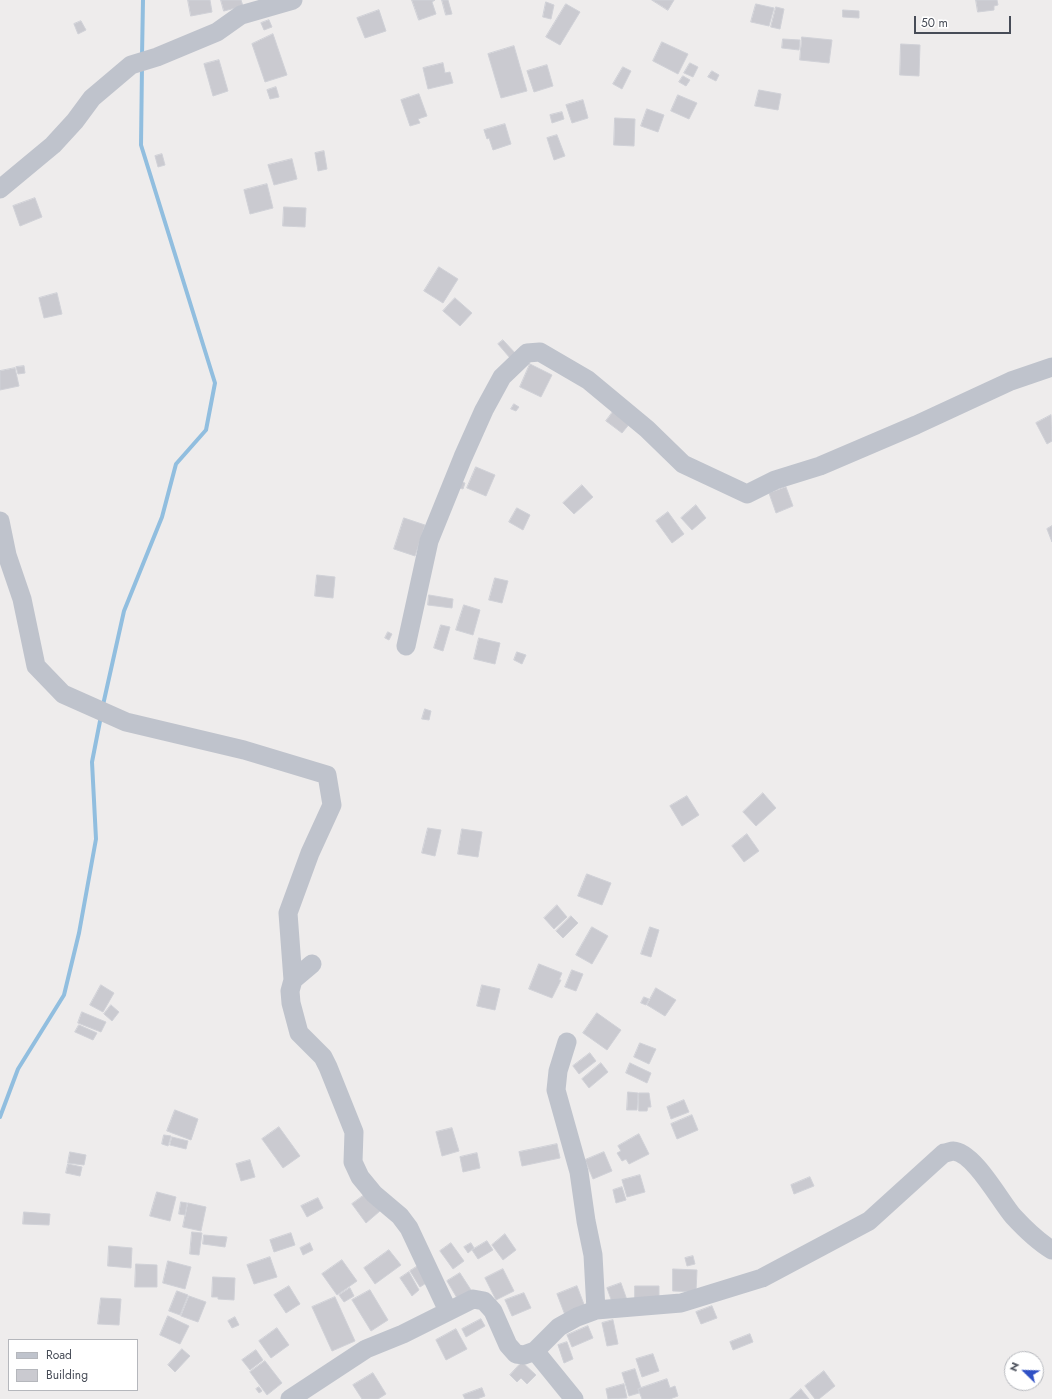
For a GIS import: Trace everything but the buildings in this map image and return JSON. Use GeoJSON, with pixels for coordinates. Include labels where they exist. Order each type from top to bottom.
{"type":"FeatureCollection","features":[{"type":"Feature","properties":{"kind":"street"},"geometry":{"type":"LineString","coordinates":[[0,189],[53,145],[75,121],[92,98],[131,65],[157,57],[217,32],[241,15],[293,0]]}},
{"type":"Feature","properties":{"kind":"street"},"geometry":{"type":"LineString","coordinates":[[406,646],[429,541],[449,492],[484,410],[502,377],[527,353],[540,352],[588,380],[647,429],[683,464],[747,494],[775,480],[820,466],[916,425],[1011,381],[1052,367]]}},
{"type":"Feature","properties":{"kind":"street"},"geometry":{"type":"LineString","coordinates":[[0,521],[7,555],[22,599],[36,666],[63,694],[126,722],[244,750],[327,775],[332,805],[310,853],[288,913],[294,980]]}},
{"type":"Feature","properties":{"kind":"street"},"geometry":{"type":"LineString","coordinates":[[312,964],[294,980],[290,990],[291,1003],[299,1033],[323,1057],[328,1068],[354,1132],[353,1162],[358,1172],[374,1194],[400,1216],[409,1228],[448,1311]]}},
{"type":"Feature","properties":{"kind":"street"},"geometry":{"type":"LineString","coordinates":[[567,1042],[558,1071],[556,1090],[579,1172],[586,1221],[593,1255],[596,1310]]}},
{"type":"Feature","properties":{"kind":"street"},"geometry":{"type":"LineString","coordinates":[[290,1399],[366,1349],[403,1334],[473,1299],[484,1301],[493,1311],[508,1346],[516,1354],[524,1355],[534,1351],[559,1327],[577,1317],[596,1310],[682,1303],[762,1278],[869,1221],[944,1153],[954,1151],[965,1156],[983,1174],[1012,1215],[1038,1242],[1052,1250]]}},
{"type":"Feature","properties":{"kind":"street"},"geometry":{"type":"LineString","coordinates":[[534,1351],[574,1399]]}},
{"type":"Feature","properties":{"kind":"waterway"},"geometry":{"type":"LineString","coordinates":[[142,56],[143,0]]}},
{"type":"Feature","properties":{"kind":"waterway"},"geometry":{"type":"LineString","coordinates":[[103,705],[124,611],[162,517],[176,464],[206,430],[215,383],[141,145],[142,66]]}},
{"type":"Feature","properties":{"kind":"waterway"},"geometry":{"type":"LineString","coordinates":[[0,1117],[18,1069],[64,995],[79,933],[96,839],[92,762],[101,716]]}}]}
